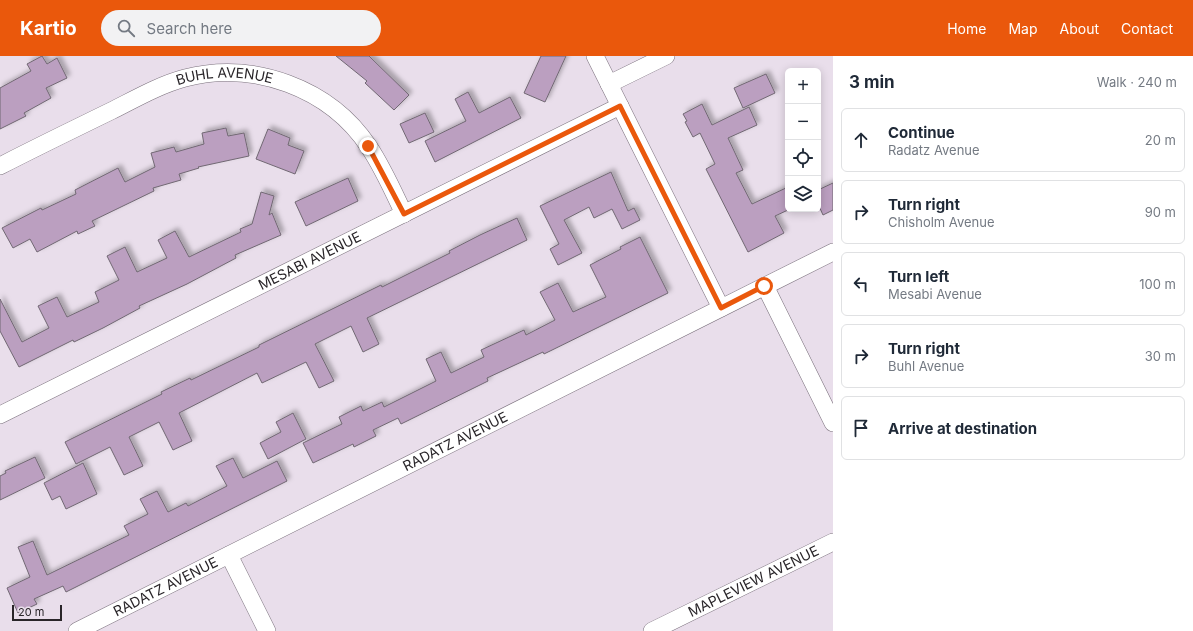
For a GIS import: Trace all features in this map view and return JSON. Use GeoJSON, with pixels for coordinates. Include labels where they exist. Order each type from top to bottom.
{"type":"FeatureCollection","features":[{"type":"Feature","properties":{"kind":"street"},"geometry":{"type":"LineString","coordinates":[[595,56],[721,308]]}},
{"type":"Feature","properties":{"kind":"street"},"geometry":{"type":"LineString","coordinates":[[609,84],[666,56]]}},
{"type":"Feature","properties":{"kind":"street","name":"BUHL AVENUE"},"geometry":{"type":"LineString","coordinates":[[0,166],[157,88],[185,78],[216,73],[240,73],[264,76],[293,85],[315,96],[335,110],[353,127],[368,146],[404,214]]}},
{"type":"Feature","properties":{"kind":"street","name":"MESABI AVENUE"},"geometry":{"type":"LineString","coordinates":[[0,415],[620,106]]}},
{"type":"Feature","properties":{"kind":"street","name":"RADATZ AVENUE"},"geometry":{"type":"LineString","coordinates":[[77,631],[833,252]]}},
{"type":"Feature","properties":{"kind":"street"},"geometry":{"type":"LineString","coordinates":[[764,286],[833,423]]}},
{"type":"Feature","properties":{"kind":"street","name":"MAPLEVIEW AVENUE"},"geometry":{"type":"LineString","coordinates":[[652,631],[833,542]]}},
{"type":"Feature","properties":{"kind":"street"},"geometry":{"type":"LineString","coordinates":[[229,555],[267,631]]}},
{"type":"Feature","properties":{"kind":"building"},"geometry":{"type":"Polygon","coordinates":[[[42,56],[47,64],[57,58],[67,78],[46,88],[51,98],[24,113],[26,116],[0,129],[0,88],[31,71],[27,64],[42,56]]]}},
{"type":"Feature","properties":{"kind":"building"},"geometry":{"type":"Polygon","coordinates":[[[336,56],[369,56],[409,95],[394,110],[365,83],[367,81],[336,56]]]}},
{"type":"Feature","properties":{"kind":"building"},"geometry":{"type":"Polygon","coordinates":[[[541,56],[566,56],[545,102],[524,93],[541,56]]]}},
{"type":"Feature","properties":{"kind":"building"},"geometry":{"type":"Polygon","coordinates":[[[766,74],[775,93],[743,108],[734,88],[766,74]]]}},
{"type":"Feature","properties":{"kind":"building"},"geometry":{"type":"Polygon","coordinates":[[[468,92],[479,113],[510,97],[521,118],[435,162],[425,141],[466,121],[455,99],[468,92]]]}},
{"type":"Feature","properties":{"kind":"building"},"geometry":{"type":"Polygon","coordinates":[[[702,104],[712,125],[749,107],[757,125],[728,138],[743,170],[736,173],[752,204],[785,188],[785,211],[775,216],[784,233],[748,252],[706,169],[715,164],[700,133],[693,137],[685,122],[687,121],[683,114],[702,104]]]}},
{"type":"Feature","properties":{"kind":"building"},"geometry":{"type":"Polygon","coordinates":[[[425,113],[434,132],[409,143],[400,124],[425,113]]]}},
{"type":"Feature","properties":{"kind":"building"},"geometry":{"type":"Polygon","coordinates":[[[226,128],[228,136],[244,133],[249,156],[198,167],[199,168],[179,174],[181,180],[153,188],[154,191],[92,221],[95,226],[78,234],[77,231],[37,252],[30,239],[13,248],[2,228],[41,208],[42,210],[76,194],[75,190],[118,168],[125,182],[155,167],[151,153],[174,147],[176,152],[204,144],[202,133],[226,128]]]}},
{"type":"Feature","properties":{"kind":"building"},"geometry":{"type":"Polygon","coordinates":[[[268,129],[290,138],[288,145],[304,151],[295,174],[256,159],[268,129]]]}},
{"type":"Feature","properties":{"kind":"building"},"geometry":{"type":"Polygon","coordinates":[[[611,172],[628,211],[634,208],[640,220],[622,229],[612,209],[594,218],[589,207],[564,220],[582,253],[558,265],[550,249],[559,244],[540,206],[611,172]]]}},
{"type":"Feature","properties":{"kind":"building"},"geometry":{"type":"Polygon","coordinates":[[[348,178],[358,201],[306,226],[295,202],[348,178]]]}},
{"type":"Feature","properties":{"kind":"building"},"geometry":{"type":"Polygon","coordinates":[[[833,183],[833,210],[823,215],[821,211],[821,189],[833,183]]]}},
{"type":"Feature","properties":{"kind":"building"},"geometry":{"type":"Polygon","coordinates":[[[261,192],[274,196],[269,215],[272,213],[281,235],[235,255],[236,258],[187,284],[139,306],[140,308],[103,328],[74,342],[73,340],[19,367],[0,331],[0,299],[22,342],[49,328],[38,306],[57,297],[67,317],[99,302],[95,292],[119,280],[107,256],[125,247],[137,272],[167,258],[158,240],[175,231],[189,257],[241,232],[240,229],[252,224],[261,192]]]}},
{"type":"Feature","properties":{"kind":"building"},"geometry":{"type":"Polygon","coordinates":[[[517,218],[527,240],[367,318],[379,344],[363,352],[351,326],[315,344],[334,381],[319,388],[306,362],[262,383],[257,373],[179,413],[192,441],[173,450],[159,422],[129,437],[143,466],[124,475],[110,447],[76,464],[65,442],[162,394],[161,392],[190,378],[191,380],[259,347],[259,345],[381,285],[382,287],[450,253],[449,251],[480,235],[517,218]]]}},
{"type":"Feature","properties":{"kind":"building"},"geometry":{"type":"Polygon","coordinates":[[[640,237],[668,293],[544,354],[543,352],[487,378],[488,381],[401,424],[398,418],[373,430],[376,436],[354,447],[353,444],[313,463],[303,443],[342,424],[339,417],[361,406],[363,411],[382,402],[384,407],[436,381],[426,359],[441,352],[451,373],[484,357],[481,350],[524,330],[526,335],[555,320],[540,292],[558,283],[573,312],[606,297],[590,265],[640,237]]]}},
{"type":"Feature","properties":{"kind":"building"},"geometry":{"type":"Polygon","coordinates":[[[293,413],[306,439],[268,459],[260,443],[281,432],[276,422],[293,413]]]}},
{"type":"Feature","properties":{"kind":"building"},"geometry":{"type":"Polygon","coordinates":[[[35,457],[45,478],[0,500],[0,476],[6,473],[5,471],[35,457]]]}},
{"type":"Feature","properties":{"kind":"building"},"geometry":{"type":"Polygon","coordinates":[[[233,458],[243,478],[277,461],[287,481],[66,592],[63,586],[34,599],[37,604],[18,613],[7,588],[30,577],[18,547],[33,541],[47,575],[129,535],[124,526],[148,514],[140,499],[157,491],[168,512],[186,503],[188,506],[227,486],[216,466],[233,458]]]}},
{"type":"Feature","properties":{"kind":"building"},"geometry":{"type":"Polygon","coordinates":[[[83,463],[97,494],[66,509],[60,496],[52,500],[44,483],[83,463]]]}},
{"type":"Feature","properties":{"kind":"route"},"geometry":{"type":"LineString","coordinates":[[368,146],[380,166],[404,214],[620,106],[721,308],[764,286]]}}]}
